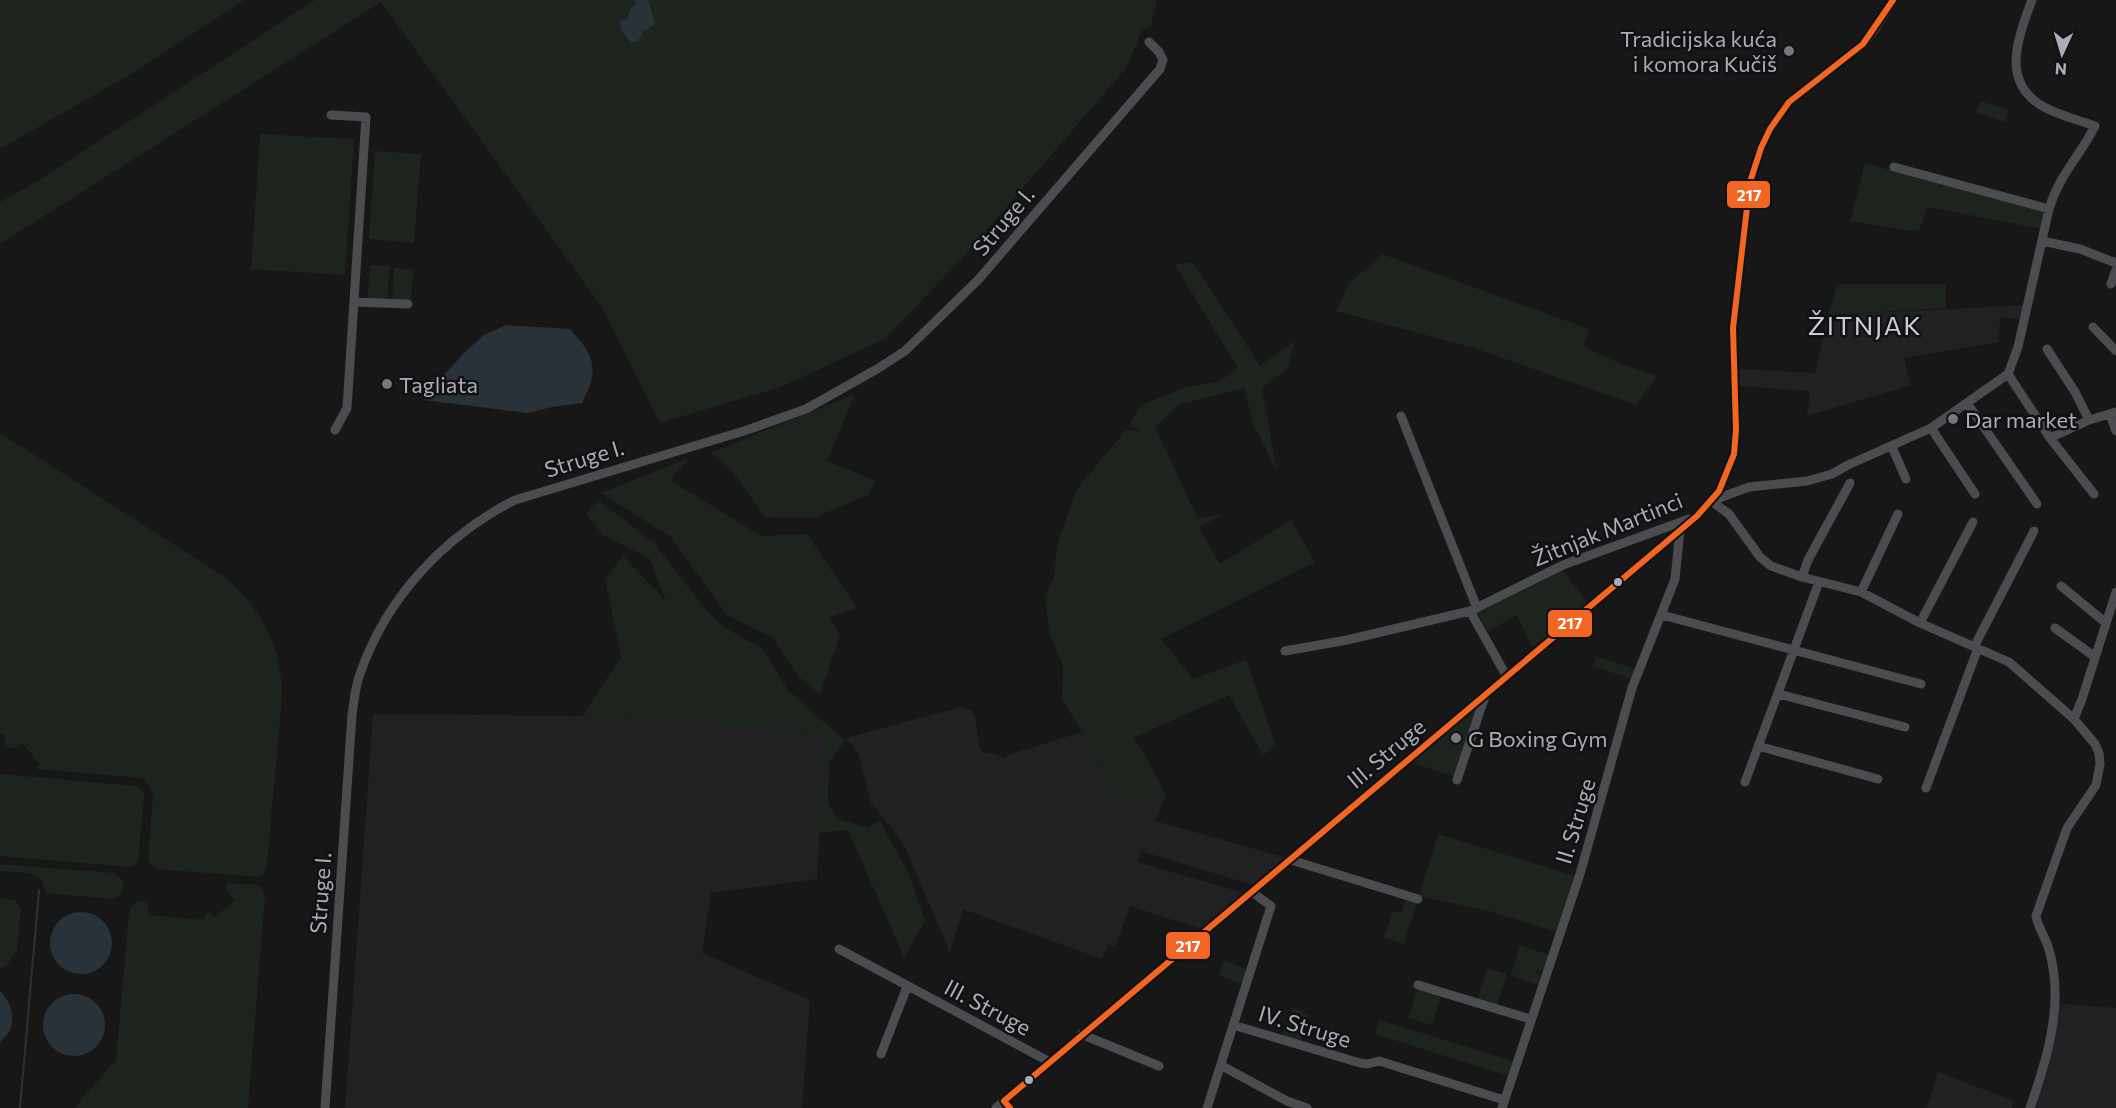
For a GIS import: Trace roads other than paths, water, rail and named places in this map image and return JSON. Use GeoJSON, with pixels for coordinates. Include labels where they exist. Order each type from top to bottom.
{"type":"FeatureCollection","features":[{"type":"Feature","properties":{"kind":"street","name":"Žitnjak Martinci"},"geometry":{"type":"LineString","coordinates":[[1285,651],[1347,640],[1473,610],[1563,565],[1697,516],[1712,501],[1729,467],[1736,441],[1732,328],[1750,182],[1761,148],[1770,129],[1789,102],[1863,44],[1893,0]]}},
{"type":"Feature","properties":{"kind":"street"},"geometry":{"type":"LineString","coordinates":[[1712,501],[1749,487],[1820,479],[1931,428],[2008,374],[2018,347],[2055,189],[2088,141],[2095,126],[2047,109],[2035,101],[2021,84],[2015,57],[2017,41],[2032,0]]}},
{"type":"Feature","properties":{"kind":"street","name":"Struge I."},"geometry":{"type":"LineString","coordinates":[[325,1108],[352,715],[359,675],[385,617],[413,580],[441,550],[463,532],[496,509],[515,500],[806,409],[858,381],[905,351],[978,280],[1160,69],[1162,60],[1159,52],[1149,42]]}},
{"type":"Feature","properties":{"kind":"street"},"geometry":{"type":"LineString","coordinates":[[331,115],[366,117],[347,408],[335,430]]}},
{"type":"Feature","properties":{"kind":"street"},"geometry":{"type":"LineString","coordinates":[[1894,167],[2049,209]]}},
{"type":"Feature","properties":{"kind":"street"},"geometry":{"type":"LineString","coordinates":[[2042,241],[2080,249],[2116,263]]}},
{"type":"Feature","properties":{"kind":"street"},"geometry":{"type":"LineString","coordinates":[[2111,284],[2116,270]]}},
{"type":"Feature","properties":{"kind":"street"},"geometry":{"type":"LineString","coordinates":[[354,302],[408,304]]}},
{"type":"Feature","properties":{"kind":"street"},"geometry":{"type":"LineString","coordinates":[[2093,327],[2116,351]]}},
{"type":"Feature","properties":{"kind":"street"},"geometry":{"type":"LineString","coordinates":[[2047,349],[2075,392],[2089,420]]}},
{"type":"Feature","properties":{"kind":"street"},"geometry":{"type":"LineString","coordinates":[[2008,374],[2050,438],[2094,494]]}},
{"type":"Feature","properties":{"kind":"street"},"geometry":{"type":"LineString","coordinates":[[1967,403],[2037,504]]}},
{"type":"Feature","properties":{"kind":"street"},"geometry":{"type":"LineString","coordinates":[[2050,438],[2089,420],[2113,413],[2116,431]]}},
{"type":"Feature","properties":{"kind":"street"},"geometry":{"type":"LineString","coordinates":[[1401,416],[1473,610],[1507,677]]}},
{"type":"Feature","properties":{"kind":"street"},"geometry":{"type":"LineString","coordinates":[[1931,428],[1975,494]]}},
{"type":"Feature","properties":{"kind":"street"},"geometry":{"type":"LineString","coordinates":[[1892,447],[1906,479]]}},
{"type":"Feature","properties":{"kind":"street"},"geometry":{"type":"LineString","coordinates":[[1802,578],[1808,561],[1850,483]]}},
{"type":"Feature","properties":{"kind":"street"},"geometry":{"type":"LineString","coordinates":[[1712,501],[1729,514],[1765,561],[1777,569],[1802,578],[1860,592],[1920,623],[2009,662],[2074,718],[2095,744],[2099,753],[2099,776],[2096,785],[2067,828],[2038,909],[2038,924],[2050,951],[2055,996],[2053,1024],[2030,1108]]}},
{"type":"Feature","properties":{"kind":"street"},"geometry":{"type":"LineString","coordinates":[[1860,592],[1898,514]]}},
{"type":"Feature","properties":{"kind":"street","name":"III. Struge"},"geometry":{"type":"LineString","coordinates":[[1000,1105],[1081,1034],[1291,860],[1697,516]]}},
{"type":"Feature","properties":{"kind":"street"},"geometry":{"type":"LineString","coordinates":[[1920,623],[1973,522]]}},
{"type":"Feature","properties":{"kind":"street","name":"II. Struge"},"geometry":{"type":"LineString","coordinates":[[1367,1064],[1379,1061],[1503,1104],[1580,874],[1632,688],[1675,579],[1680,530]]}},
{"type":"Feature","properties":{"kind":"street"},"geometry":{"type":"LineString","coordinates":[[1926,788],[1976,647],[2034,531]]}},
{"type":"Feature","properties":{"kind":"street"},"geometry":{"type":"LineString","coordinates":[[1745,783],[1819,582]]}},
{"type":"Feature","properties":{"kind":"street"},"geometry":{"type":"LineString","coordinates":[[2061,586],[2106,623]]}},
{"type":"Feature","properties":{"kind":"street"},"geometry":{"type":"LineString","coordinates":[[2074,718],[2116,592]]}},
{"type":"Feature","properties":{"kind":"street"},"geometry":{"type":"LineString","coordinates":[[1662,615],[1921,684]]}},
{"type":"Feature","properties":{"kind":"street"},"geometry":{"type":"LineString","coordinates":[[2055,628],[2095,657]]}},
{"type":"Feature","properties":{"kind":"street"},"geometry":{"type":"LineString","coordinates":[[1457,780],[1486,694]]}},
{"type":"Feature","properties":{"kind":"street"},"geometry":{"type":"LineString","coordinates":[[1779,694],[1905,727]]}},
{"type":"Feature","properties":{"kind":"street"},"geometry":{"type":"LineString","coordinates":[[1758,746],[1878,779]]}},
{"type":"Feature","properties":{"kind":"street"},"geometry":{"type":"LineString","coordinates":[[1291,860],[1418,899]]}},
{"type":"Feature","properties":{"kind":"street","name":"IV. Struge"},"geometry":{"type":"LineString","coordinates":[[1207,1108],[1271,906],[1252,891]]}},
{"type":"Feature","properties":{"kind":"street","name":"III. Struge"},"geometry":{"type":"LineString","coordinates":[[839,949],[1050,1062]]}},
{"type":"Feature","properties":{"kind":"street"},"geometry":{"type":"LineString","coordinates":[[1418,985],[1530,1019]]}},
{"type":"Feature","properties":{"kind":"street"},"geometry":{"type":"LineString","coordinates":[[881,1054],[907,987]]}},
{"type":"Feature","properties":{"kind":"street","name":"IV. Struge"},"geometry":{"type":"LineString","coordinates":[[1233,1025],[1367,1064]]}},
{"type":"Feature","properties":{"kind":"street"},"geometry":{"type":"LineString","coordinates":[[1081,1034],[1159,1066]]}},
{"type":"Feature","properties":{"kind":"street"},"geometry":{"type":"LineString","coordinates":[[1222,1066],[1287,1101],[1306,1108]]}},
{"type":"Feature","properties":{"kind":"waterway"},"geometry":{"type":"LineString","coordinates":[[20,1108],[39,890]]}},
{"type":"Feature","properties":{"kind":"place","name":"Tradicijska kuća i komora Kučiš"},"geometry":{"type":"Point","coordinates":[1789,51]}},
{"type":"Feature","properties":{"kind":"place","name":"Tagliata"},"geometry":{"type":"Point","coordinates":[387,384]}},
{"type":"Feature","properties":{"kind":"place","name":"Dar market"},"geometry":{"type":"Point","coordinates":[1953,419]}},
{"type":"Feature","properties":{"kind":"place","name":"G Boxing Gym"},"geometry":{"type":"Point","coordinates":[1456,738]}},
{"type":"Feature","properties":{"kind":"district","name":"ŽITNJAK"},"geometry":{"type":"Point","coordinates":[1865,324]}}]}
